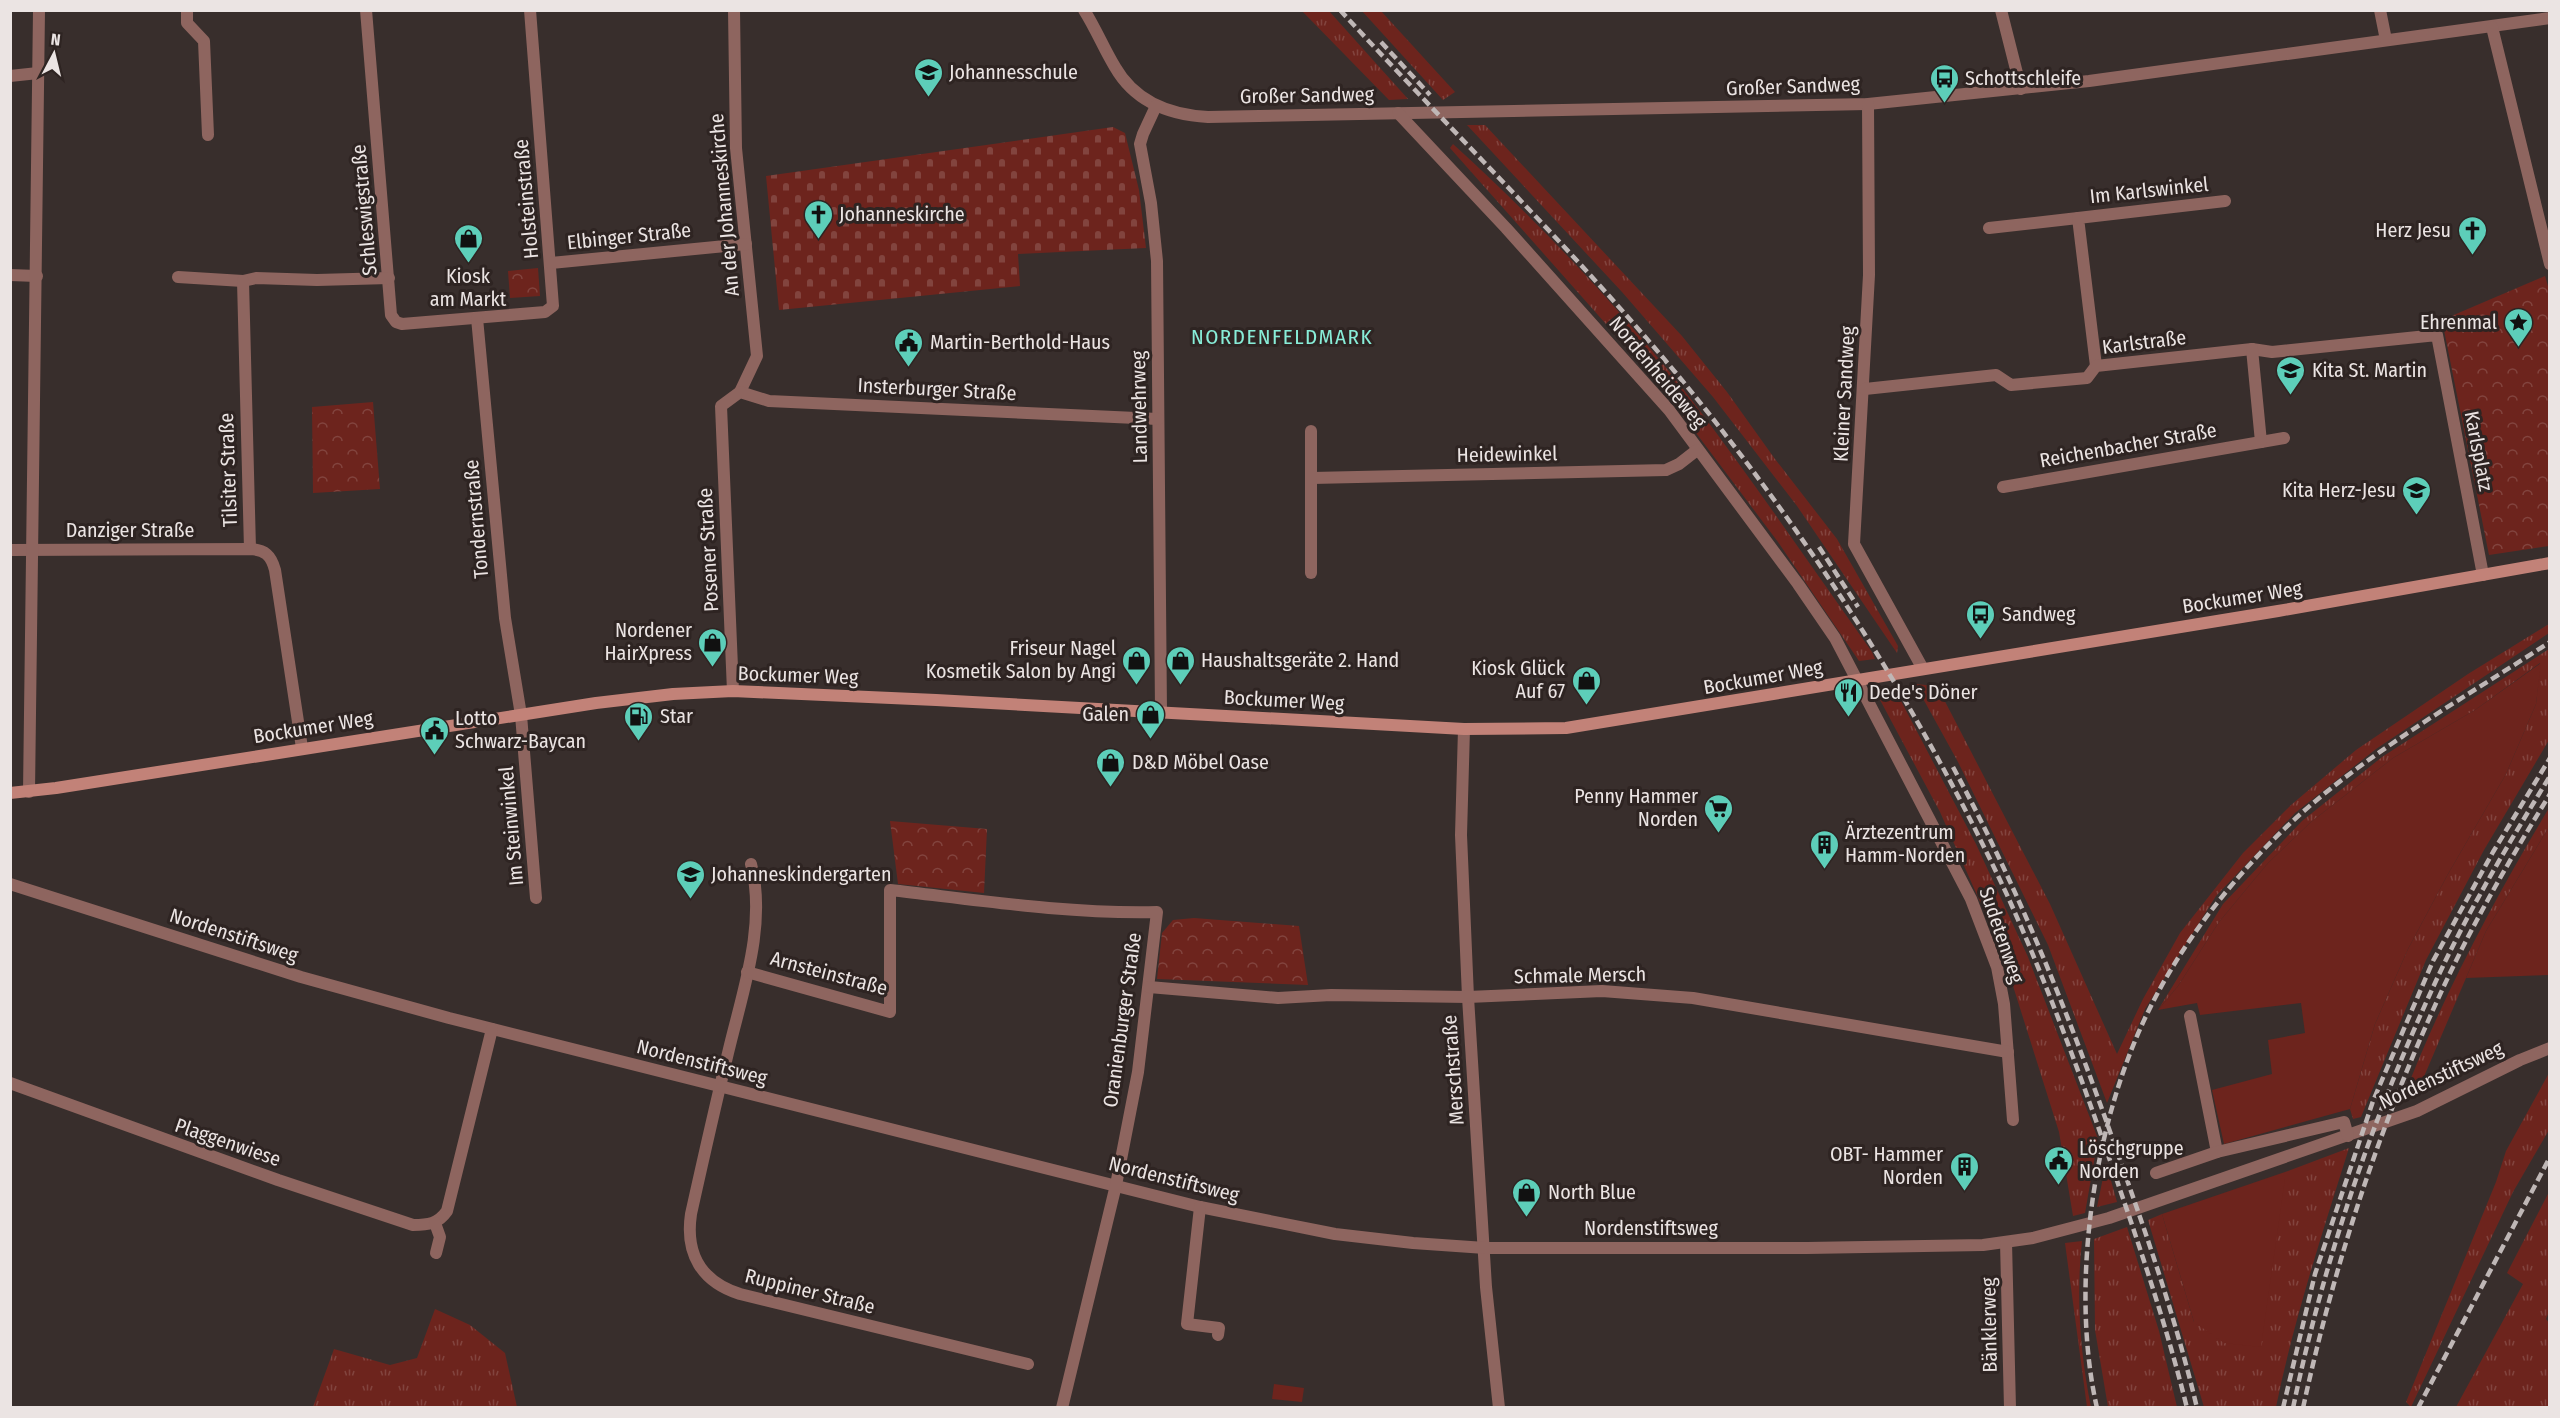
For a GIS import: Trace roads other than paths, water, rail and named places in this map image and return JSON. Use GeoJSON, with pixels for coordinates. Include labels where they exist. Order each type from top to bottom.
{"type":"FeatureCollection","features":[{"type":"Feature","properties":{"kind":"main road","name":"Bockumer Weg"},"geometry":{"type":"LineString","coordinates":[[10,793],[29,792],[596,702],[733,691],[1464,729],[1566,728],[2278,611],[2550,563]]}},
{"type":"Feature","properties":{"kind":"street"},"geometry":{"type":"LineString","coordinates":[[29,792],[39,10]]}},
{"type":"Feature","properties":{"kind":"street"},"geometry":{"type":"LineString","coordinates":[[187,10],[188,23],[204,40],[208,135]]}},
{"type":"Feature","properties":{"kind":"street","name":"Schleswigstraße"},"geometry":{"type":"LineString","coordinates":[[366,10],[392,315],[399,324],[477,318]]}},
{"type":"Feature","properties":{"kind":"street","name":"Holsteinstraße"},"geometry":{"type":"LineString","coordinates":[[477,318],[551,310],[553,304],[530,10]]}},
{"type":"Feature","properties":{"kind":"street","name":"An der Johanneskirche"},"geometry":{"type":"LineString","coordinates":[[734,10],[736,148],[757,356],[740,392]]}},
{"type":"Feature","properties":{"kind":"street","name":"Großer Sandweg"},"geometry":{"type":"LineString","coordinates":[[1084,10],[1124,80],[1156,106],[1181,114],[1208,117],[1868,104],[2021,89],[2550,18]]}},
{"type":"Feature","properties":{"kind":"street"},"geometry":{"type":"LineString","coordinates":[[2001,10],[2021,89]]}},
{"type":"Feature","properties":{"kind":"street"},"geometry":{"type":"LineString","coordinates":[[2380,10],[2386,40]]}},
{"type":"Feature","properties":{"kind":"street"},"geometry":{"type":"LineString","coordinates":[[2492,27],[2550,264]]}},
{"type":"Feature","properties":{"kind":"street"},"geometry":{"type":"LineString","coordinates":[[10,76],[38,73]]}},
{"type":"Feature","properties":{"kind":"street","name":"Kleiner Sandweg"},"geometry":{"type":"LineString","coordinates":[[1868,104],[1869,275],[1865,389],[1854,544],[1923,669]]}},
{"type":"Feature","properties":{"kind":"street","name":"Landwehrweg"},"geometry":{"type":"LineString","coordinates":[[1156,106],[1140,144],[1152,212],[1157,261],[1161,712]]}},
{"type":"Feature","properties":{"kind":"street","name":"Nordenheideweg"},"geometry":{"type":"LineString","coordinates":[[1398,113],[1669,410],[1798,584],[1835,638],[1857,680]]}},
{"type":"Feature","properties":{"kind":"street","name":"Im Karlswinkel"},"geometry":{"type":"LineString","coordinates":[[1989,228],[2225,201]]}},
{"type":"Feature","properties":{"kind":"street","name":"Im Karlswinkel"},"geometry":{"type":"LineString","coordinates":[[2078,218],[2097,366]]}},
{"type":"Feature","properties":{"kind":"street","name":"Elbinger Straße"},"geometry":{"type":"LineString","coordinates":[[551,263],[746,244]]}},
{"type":"Feature","properties":{"kind":"street"},"geometry":{"type":"LineString","coordinates":[[10,275],[37,276]]}},
{"type":"Feature","properties":{"kind":"street"},"geometry":{"type":"LineString","coordinates":[[178,277],[243,281],[256,278],[389,279]]}},
{"type":"Feature","properties":{"kind":"street","name":"Tilsiter Straße"},"geometry":{"type":"LineString","coordinates":[[243,281],[250,549],[269,555],[276,570],[302,748]]}},
{"type":"Feature","properties":{"kind":"street","name":"Tondernstraße"},"geometry":{"type":"LineString","coordinates":[[477,318],[505,618],[521,715]]}},
{"type":"Feature","properties":{"kind":"street","name":"Karlstraße"},"geometry":{"type":"LineString","coordinates":[[1865,389],[1996,375],[2010,385],[2087,378],[2097,366],[2252,350],[2272,352],[2437,335]]}},
{"type":"Feature","properties":{"kind":"street","name":"Karlsplatz"},"geometry":{"type":"LineString","coordinates":[[2437,335],[2483,575]]}},
{"type":"Feature","properties":{"kind":"street"},"geometry":{"type":"LineString","coordinates":[[2252,350],[2261,442]]}},
{"type":"Feature","properties":{"kind":"street","name":"Insterburger Straße"},"geometry":{"type":"LineString","coordinates":[[740,392],[769,401],[1158,419]]}},
{"type":"Feature","properties":{"kind":"street","name":"Posener Straße"},"geometry":{"type":"LineString","coordinates":[[733,691],[721,406],[740,392]]}},
{"type":"Feature","properties":{"kind":"street"},"geometry":{"type":"LineString","coordinates":[[1311,431],[1311,573]]}},
{"type":"Feature","properties":{"kind":"street","name":"Reichenbacher Straße"},"geometry":{"type":"LineString","coordinates":[[2003,487],[2284,438]]}},
{"type":"Feature","properties":{"kind":"street","name":"Heidewinkel"},"geometry":{"type":"LineString","coordinates":[[1312,478],[1666,470],[1679,464],[1697,450]]}},
{"type":"Feature","properties":{"kind":"street","name":"Danziger Straße"},"geometry":{"type":"LineString","coordinates":[[10,550],[250,549]]}},
{"type":"Feature","properties":{"kind":"street","name":"Sudetenweg"},"geometry":{"type":"LineString","coordinates":[[1857,680],[1971,898],[1997,967],[2004,1004],[2013,1120]]}},
{"type":"Feature","properties":{"kind":"street","name":"Im Steinwinkel"},"geometry":{"type":"LineString","coordinates":[[521,715],[536,898]]}},
{"type":"Feature","properties":{"kind":"street","name":"Merschstraße"},"geometry":{"type":"LineString","coordinates":[[1464,729],[1461,835],[1468,997],[1486,1287],[1499,1407]]}},
{"type":"Feature","properties":{"kind":"street","name":"Arnsteinstraße"},"geometry":{"type":"LineString","coordinates":[[720,1086],[747,972],[757,905],[756,882],[751,864]]}},
{"type":"Feature","properties":{"kind":"street","name":"Nordenstiftsweg"},"geometry":{"type":"LineString","coordinates":[[10,885],[301,977],[492,1029],[1200,1207],[1335,1234],[1485,1248],[1807,1248],[1962,1245],[2006,1242],[2070,1230],[2417,1111],[2520,1060],[2550,1048]]}},
{"type":"Feature","properties":{"kind":"street","name":"Arnsteinstraße"},"geometry":{"type":"LineString","coordinates":[[747,972],[890,1012],[890,890]]}},
{"type":"Feature","properties":{"kind":"street","name":"Oranienburger Straße"},"geometry":{"type":"LineString","coordinates":[[890,890],[1090,911],[1157,912],[1138,1072],[1116,1185]]}},
{"type":"Feature","properties":{"kind":"street","name":"Schmale Mersch"},"geometry":{"type":"LineString","coordinates":[[1149,987],[1278,998],[1331,995],[1468,997],[1602,991],[1653,993],[2008,1052]]}},
{"type":"Feature","properties":{"kind":"street"},"geometry":{"type":"LineString","coordinates":[[2190,1016],[2217,1152]]}},
{"type":"Feature","properties":{"kind":"street"},"geometry":{"type":"LineString","coordinates":[[436,1253],[440,1237],[435,1223],[447,1211],[492,1029]]}},
{"type":"Feature","properties":{"kind":"street","name":"Plaggenwiese"},"geometry":{"type":"LineString","coordinates":[[10,1083],[357,1207],[413,1225],[435,1223]]}},
{"type":"Feature","properties":{"kind":"street","name":"Ruppiner Straße"},"geometry":{"type":"LineString","coordinates":[[720,1086],[689,1230],[694,1256],[708,1275],[724,1288],[740,1294],[1028,1364]]}},
{"type":"Feature","properties":{"kind":"street"},"geometry":{"type":"LineString","coordinates":[[2156,1173],[2217,1152],[2344,1122],[2348,1136]]}},
{"type":"Feature","properties":{"kind":"street"},"geometry":{"type":"LineString","coordinates":[[1062,1407],[1116,1185]]}},
{"type":"Feature","properties":{"kind":"street"},"geometry":{"type":"LineString","coordinates":[[1200,1207],[1187,1324],[1219,1329],[1218,1335]]}},
{"type":"Feature","properties":{"kind":"street","name":"Bänklerweg"},"geometry":{"type":"LineString","coordinates":[[2006,1242],[2010,1407]]}},
{"type":"Feature","properties":{"kind":"railway"},"geometry":{"type":"LineString","coordinates":[[1340,10],[1527,207],[1663,358],[1750,467],[1792,525],[1871,644],[1977,832],[2037,964],[2076,1066],[2143,1258],[2187,1408]]}},
{"type":"Feature","properties":{"kind":"railway"},"geometry":{"type":"LineString","coordinates":[[1381,42],[1430,95]]}},
{"type":"Feature","properties":{"kind":"railway"},"geometry":{"type":"LineString","coordinates":[[1819,547],[1858,607]]}},
{"type":"Feature","properties":{"kind":"railway"},"geometry":{"type":"LineString","coordinates":[[2097,1408],[2089,1360],[2086,1310],[2087,1257],[2092,1204],[2101,1151],[2114,1100],[2130,1052],[2162,985],[2190,939],[2239,876],[2305,810],[2407,733],[2550,642]]}},
{"type":"Feature","properties":{"kind":"railway"},"geometry":{"type":"LineString","coordinates":[[2283,1408],[2315,1274],[2373,1101],[2433,961],[2493,852],[2550,758]]}},
{"type":"Feature","properties":{"kind":"railway"},"geometry":{"type":"LineString","coordinates":[[1953,767],[2023,911],[2084,1059],[2162,1283],[2197,1408]]}},
{"type":"Feature","properties":{"kind":"railway"},"geometry":{"type":"LineString","coordinates":[[2293,1408],[2337,1238],[2355,1182],[2396,1073],[2443,966],[2467,918],[2550,776]]}},
{"type":"Feature","properties":{"kind":"railway"},"geometry":{"type":"LineString","coordinates":[[2303,1408],[2347,1239],[2405,1075],[2463,947],[2499,880],[2550,794]]}},
{"type":"Feature","properties":{"kind":"railway"},"geometry":{"type":"LineString","coordinates":[[2418,1408],[2550,1157]]}},
{"type":"Feature","properties":{"kind":"place","name":"Johannesschule"},"geometry":{"type":"Point","coordinates":[928,98]}},
{"type":"Feature","properties":{"kind":"place","name":"Schottschleife"},"geometry":{"type":"Point","coordinates":[1944,104]}},
{"type":"Feature","properties":{"kind":"place","name":"Johanneskirche"},"geometry":{"type":"Point","coordinates":[818,240]}},
{"type":"Feature","properties":{"kind":"place","name":"Herz Jesu"},"geometry":{"type":"Point","coordinates":[2472,256]}},
{"type":"Feature","properties":{"kind":"place","name":"Kiosk am Markt"},"geometry":{"type":"Point","coordinates":[468,264]}},
{"type":"Feature","properties":{"kind":"place","name":"Ehrenmal"},"geometry":{"type":"Point","coordinates":[2518,348]}},
{"type":"Feature","properties":{"kind":"place","name":"Martin-Berthold-Haus"},"geometry":{"type":"Point","coordinates":[909,368]}},
{"type":"Feature","properties":{"kind":"place","name":"Kita St. Martin"},"geometry":{"type":"Point","coordinates":[2291,396]}},
{"type":"Feature","properties":{"kind":"place","name":"Kita Herz-Jesu"},"geometry":{"type":"Point","coordinates":[2417,516]}},
{"type":"Feature","properties":{"kind":"place","name":"Sandweg"},"geometry":{"type":"Point","coordinates":[1981,640]}},
{"type":"Feature","properties":{"kind":"place","name":"Nordener HairXpress"},"geometry":{"type":"Point","coordinates":[713,668]}},
{"type":"Feature","properties":{"kind":"place","name":"Friseur Nagel Kosmetik Salon by Angi"},"geometry":{"type":"Point","coordinates":[1137,686]}},
{"type":"Feature","properties":{"kind":"place","name":"Haushaltsgeräte 2. Hand"},"geometry":{"type":"Point","coordinates":[1180,686]}},
{"type":"Feature","properties":{"kind":"place","name":"Kiosk Glück Auf 67"},"geometry":{"type":"Point","coordinates":[1586,706]}},
{"type":"Feature","properties":{"kind":"place","name":"Dede's Döner"},"geometry":{"type":"Point","coordinates":[1848,718]}},
{"type":"Feature","properties":{"kind":"place","name":"Galen"},"geometry":{"type":"Point","coordinates":[1150,740]}},
{"type":"Feature","properties":{"kind":"place","name":"Star"},"geometry":{"type":"Point","coordinates":[639,742]}},
{"type":"Feature","properties":{"kind":"place","name":"Lotto Schwarz-Baycan"},"geometry":{"type":"Point","coordinates":[434,756]}},
{"type":"Feature","properties":{"kind":"place","name":"D&D Möbel Oase"},"geometry":{"type":"Point","coordinates":[1111,788]}},
{"type":"Feature","properties":{"kind":"place","name":"Penny Hammer Norden"},"geometry":{"type":"Point","coordinates":[1719,834]}},
{"type":"Feature","properties":{"kind":"place","name":"Ärztezentrum Hamm-Norden"},"geometry":{"type":"Point","coordinates":[1824,870]}},
{"type":"Feature","properties":{"kind":"place","name":"Johanneskindergarten"},"geometry":{"type":"Point","coordinates":[690,900]}},
{"type":"Feature","properties":{"kind":"place","name":"Löschgruppe Norden"},"geometry":{"type":"Point","coordinates":[2058,1186]}},
{"type":"Feature","properties":{"kind":"place","name":"OBT- Hammer Norden"},"geometry":{"type":"Point","coordinates":[1964,1192]}},
{"type":"Feature","properties":{"kind":"place","name":"North Blue"},"geometry":{"type":"Point","coordinates":[1527,1218]}},
{"type":"Feature","properties":{"kind":"district","name":"NORDENFELDMARK"},"geometry":{"type":"Point","coordinates":[1282,337]}}]}
